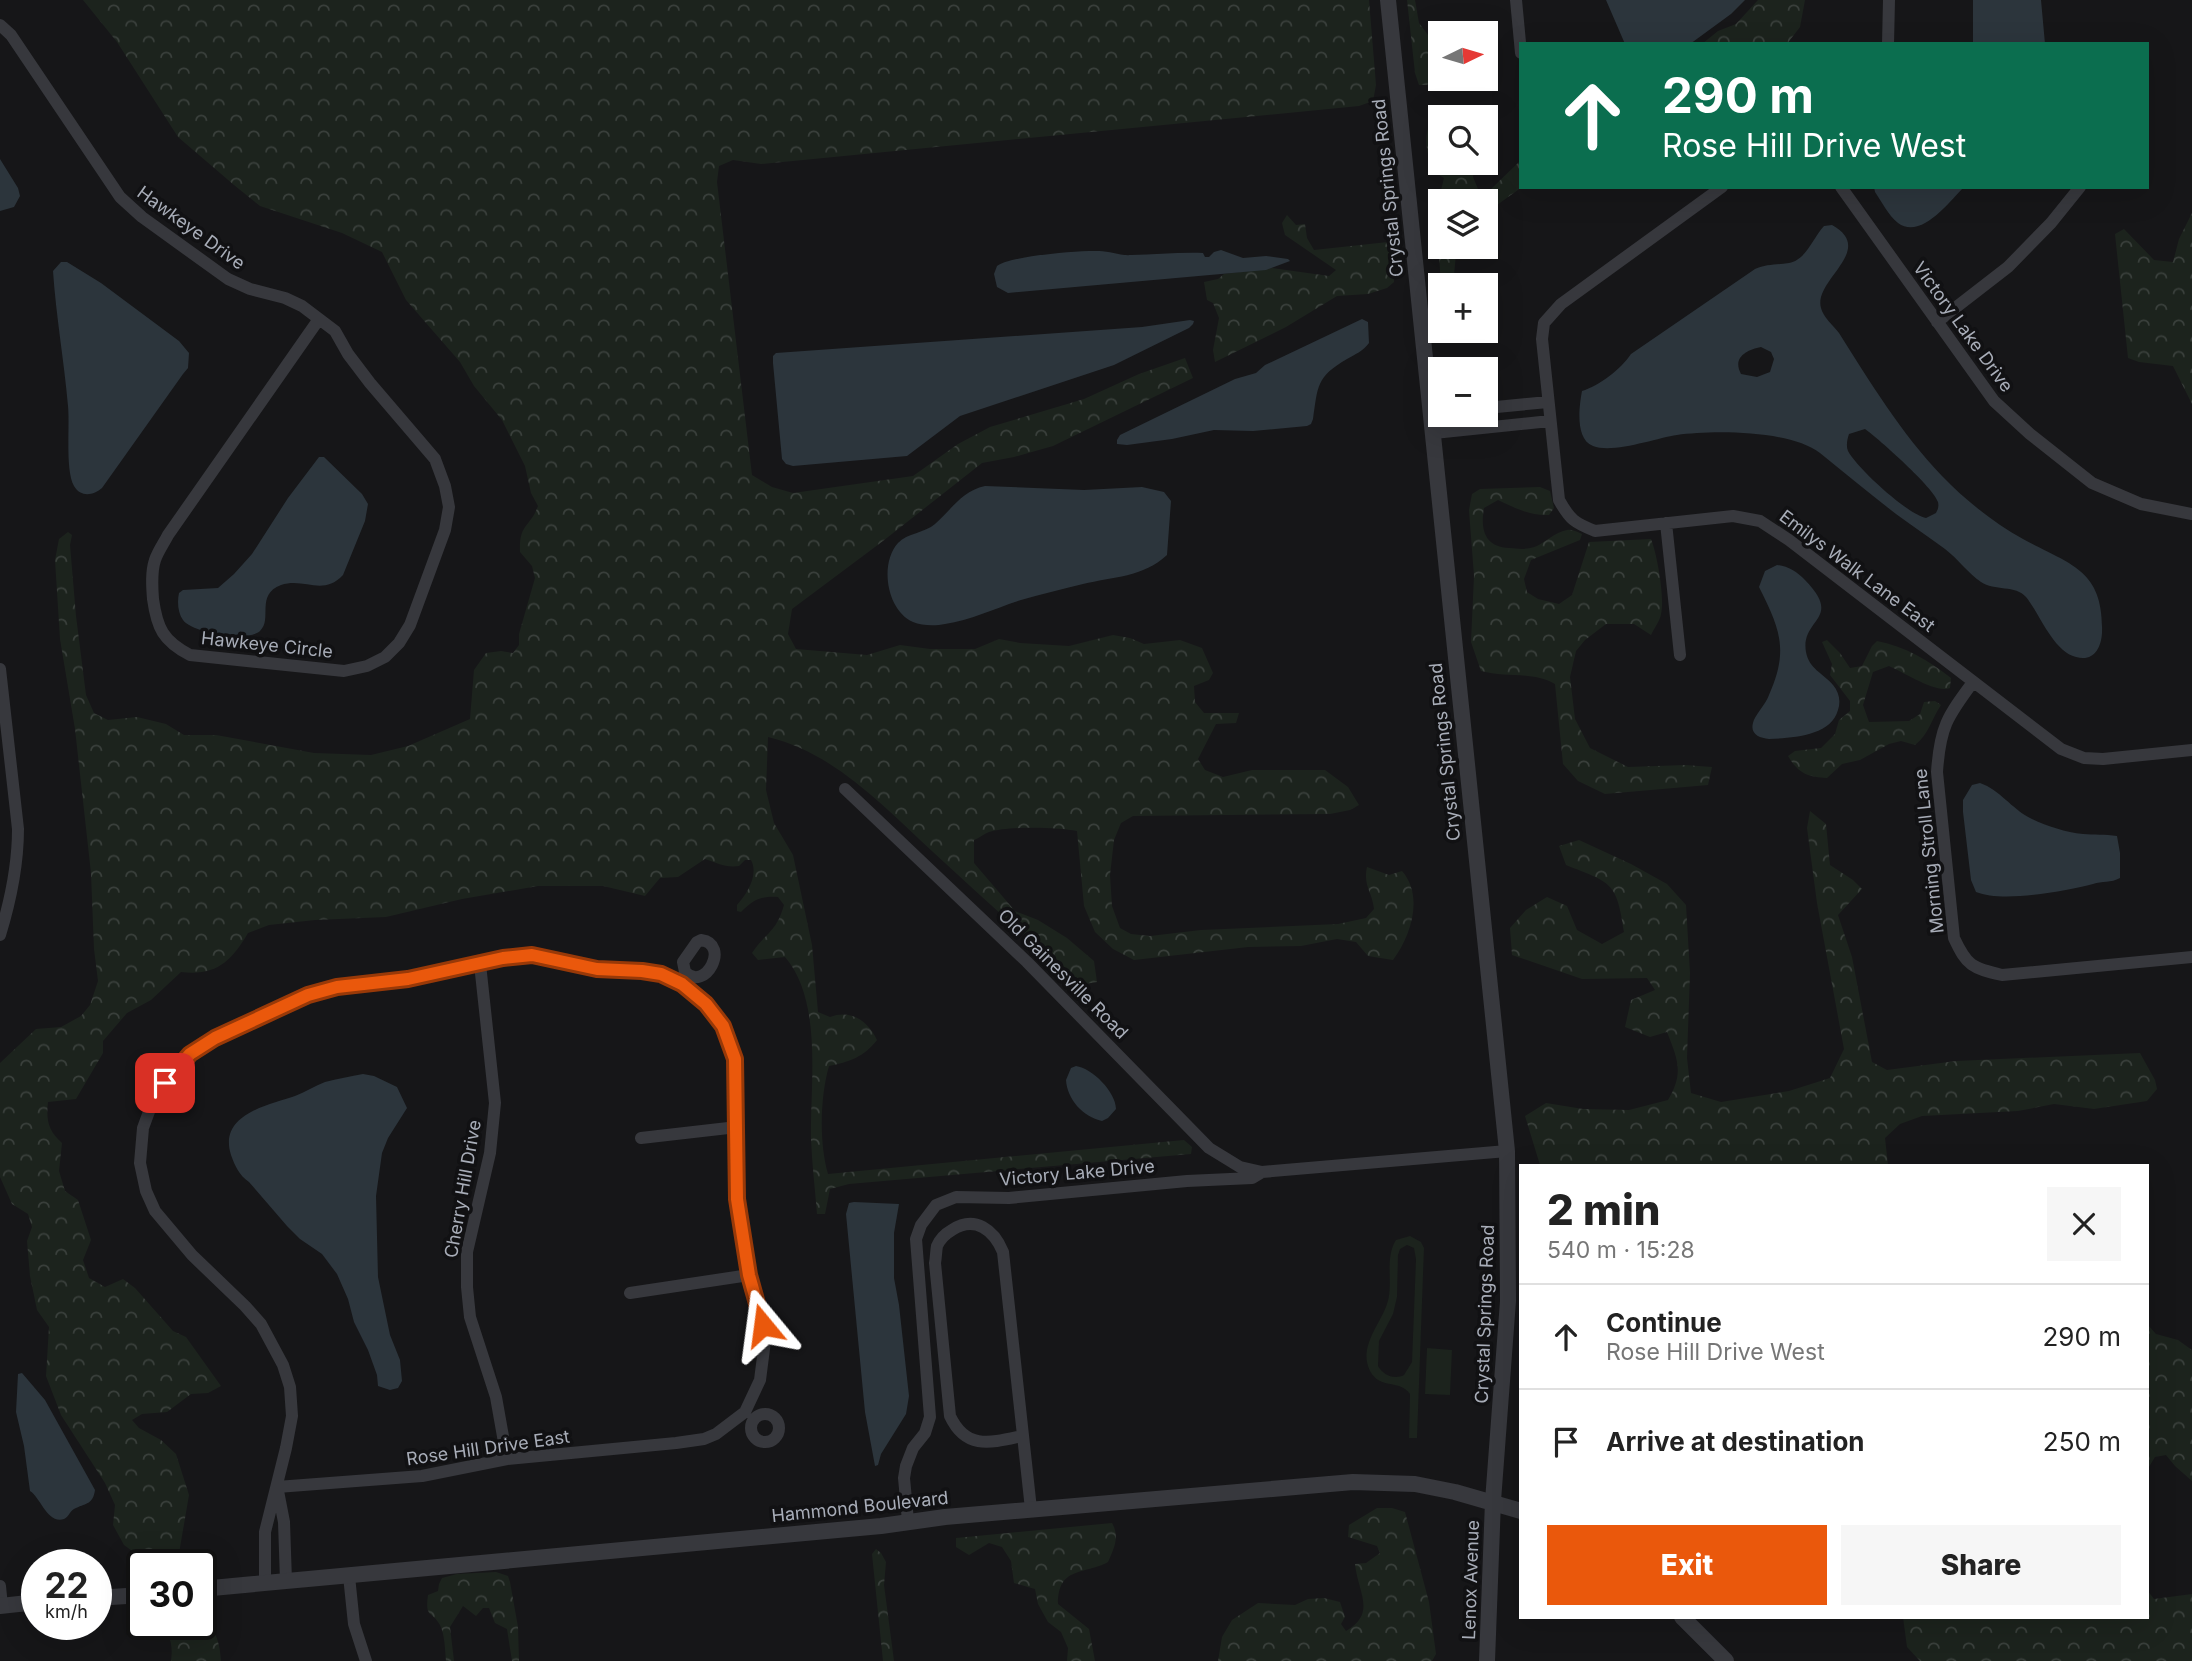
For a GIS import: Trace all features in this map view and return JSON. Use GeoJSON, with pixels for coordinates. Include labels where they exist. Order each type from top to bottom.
{"type":"FeatureCollection","features":[{"type":"Feature","properties":{"kind":"street","name":"Crystal Springs Road"},"geometry":{"type":"LineString","coordinates":[[1388,0],[1429,357]]}},
{"type":"Feature","properties":{"kind":"street"},"geometry":{"type":"LineString","coordinates":[[1516,0],[1520,42]]}},
{"type":"Feature","properties":{"kind":"street"},"geometry":{"type":"LineString","coordinates":[[1888,42],[1889,0]]}},
{"type":"Feature","properties":{"kind":"street","name":"Hawkeye Drive"},"geometry":{"type":"LineString","coordinates":[[0,25],[11,35],[120,197],[142,217],[228,279],[250,289],[294,302],[319,319]]}},
{"type":"Feature","properties":{"kind":"street","name":"Emilys Walk Lane East"},"geometry":{"type":"LineString","coordinates":[[1719,189],[1561,304],[1544,323],[1542,339],[1559,500],[1569,517],[1577,524],[1595,531],[1733,516],[1760,521],[1789,540],[2061,750],[2084,758],[2103,759],[2192,750]]}},
{"type":"Feature","properties":{"kind":"street","name":"Victory Lake Drive"},"geometry":{"type":"LineString","coordinates":[[1842,189],[1994,401],[2030,434],[2092,483],[2141,503],[2192,514]]}},
{"type":"Feature","properties":{"kind":"street"},"geometry":{"type":"LineString","coordinates":[[1937,322],[2008,267],[2051,223],[2078,189]]}},
{"type":"Feature","properties":{"kind":"street","name":"Hawkeye Circle"},"geometry":{"type":"LineString","coordinates":[[319,319],[335,331],[370,383],[435,459],[446,486],[449,508],[445,530],[410,625],[399,643],[385,657],[367,666],[344,671],[190,655],[166,638],[156,624],[151,585],[154,562],[168,535],[319,319]]}},
{"type":"Feature","properties":{"kind":"street"},"geometry":{"type":"LineString","coordinates":[[1498,407],[1548,402]]}},
{"type":"Feature","properties":{"kind":"street"},"geometry":{"type":"LineString","coordinates":[[1434,433],[1550,421]]}},
{"type":"Feature","properties":{"kind":"street","name":"Crystal Springs Road"},"geometry":{"type":"LineString","coordinates":[[1435,427],[1453,643],[1507,1151],[1508,1301],[1493,1501]]}},
{"type":"Feature","properties":{"kind":"street"},"geometry":{"type":"LineString","coordinates":[[1666,523],[1680,655]]}},
{"type":"Feature","properties":{"kind":"street"},"geometry":{"type":"LineString","coordinates":[[0,669],[18,828],[18,855],[6,888],[0,935]]}},
{"type":"Feature","properties":{"kind":"street","name":"Morning Stroll Lane"},"geometry":{"type":"LineString","coordinates":[[1973,682],[1948,716],[1938,745],[1937,772],[1954,938],[1964,959],[1980,970],[2002,975],[2192,957]]}},
{"type":"Feature","properties":{"kind":"street","name":"Old Gainesville Road"},"geometry":{"type":"LineString","coordinates":[[845,789],[1027,962],[1209,1148],[1240,1167],[1262,1172]]}},
{"type":"Feature","properties":{"kind":"street"},"geometry":{"type":"LineString","coordinates":[[265,1583],[265,1532],[292,1416],[290,1387],[270,1339],[246,1306],[192,1255],[155,1211],[146,1191],[140,1163],[141,1139],[154,1097],[190,1054],[215,1038],[308,995],[337,987],[408,979],[503,958],[532,955],[597,969],[642,971],[685,980],[706,1004],[728,1037],[735,1059],[737,1199],[749,1275],[630,1293]]}},
{"type":"Feature","properties":{"kind":"street","name":"Cherry Hill Drive"},"geometry":{"type":"LineString","coordinates":[[480,964],[495,1103],[490,1153],[467,1252],[467,1287],[470,1317],[496,1397],[507,1459]]}},
{"type":"Feature","properties":{"kind":"street"},"geometry":{"type":"LineString","coordinates":[[641,1138],[737,1127]]}},
{"type":"Feature","properties":{"kind":"street","name":"Victory Lake Drive"},"geometry":{"type":"LineString","coordinates":[[908,1521],[904,1478],[906,1466],[913,1448],[925,1433],[930,1417],[916,1239],[920,1225],[936,1205],[956,1197],[1009,1198],[1187,1181],[1252,1178],[1262,1172],[1507,1151]]}},
{"type":"Feature","properties":{"kind":"street"},"geometry":{"type":"LineString","coordinates":[[1022,1436],[983,1443],[963,1436],[956,1430],[950,1416],[935,1263],[937,1246],[943,1236],[959,1226],[977,1225],[986,1228],[997,1238],[1003,1252],[1031,1509]]}},
{"type":"Feature","properties":{"kind":"street","name":"Rose Hill Drive East"},"geometry":{"type":"LineString","coordinates":[[277,1487],[422,1476],[507,1459],[704,1439],[750,1415],[760,1380],[765,1352],[760,1310],[749,1275]]}},
{"type":"Feature","properties":{"kind":"street","name":"Hammond Boulevard"},"geometry":{"type":"LineString","coordinates":[[217,1588],[881,1526],[1031,1509],[1353,1482],[1415,1485],[1493,1501],[1519,1510]]}},
{"type":"Feature","properties":{"kind":"street"},"geometry":{"type":"LineString","coordinates":[[277,1487],[284,1522],[286,1581]]}},
{"type":"Feature","properties":{"kind":"street","name":"Lenox Avenue"},"geometry":{"type":"LineString","coordinates":[[1487,1661],[1493,1501]]}},
{"type":"Feature","properties":{"kind":"street"},"geometry":{"type":"LineString","coordinates":[[349,1576],[354,1624],[366,1661]]}},
{"type":"Feature","properties":{"kind":"street"},"geometry":{"type":"LineString","coordinates":[[0,1586],[1,1606],[21,1604]]}},
{"type":"Feature","properties":{"kind":"street"},"geometry":{"type":"LineString","coordinates":[[1684,1619],[1726,1661]]}},
{"type":"Feature","properties":{"kind":"green space"},"geometry":{"type":"Polygon","coordinates":[[[83,0],[1369,0],[1376,85],[1373,101],[1359,106],[761,164],[733,160],[719,166],[717,182],[752,475],[772,487],[793,493],[913,476],[958,444],[990,427],[1084,399],[1139,374],[1185,358],[1193,378],[1053,446],[982,463],[792,609],[788,634],[796,649],[867,655],[900,645],[930,649],[975,649],[999,639],[1069,646],[1113,635],[1144,644],[1180,640],[1202,648],[1213,673],[1209,680],[1194,686],[1195,702],[1204,713],[1239,713],[1236,723],[1216,724],[1198,759],[1205,770],[1223,777],[1252,770],[1325,770],[1348,787],[1359,805],[1350,810],[1330,814],[1133,816],[1121,823],[1114,840],[1110,875],[1112,906],[1120,928],[1131,934],[1150,936],[1201,930],[1338,924],[1366,918],[1374,909],[1367,884],[1367,867],[1389,875],[1402,871],[1409,881],[1414,904],[1410,928],[1393,960],[1368,956],[1356,942],[1337,939],[1301,946],[1248,947],[1134,960],[1113,949],[1095,932],[1084,906],[1077,831],[1046,828],[1008,829],[989,832],[974,840],[974,863],[1015,911],[1038,920],[1067,938],[1094,961],[1097,982],[1085,984],[1053,961],[857,784],[815,755],[768,737],[766,790],[774,823],[793,855],[812,945],[818,1012],[830,1017],[845,1015],[858,1018],[869,1027],[877,1040],[856,1058],[829,1066],[822,1120],[828,1174],[1184,1140],[1192,1147],[1191,1154],[849,1184],[830,1189],[825,1214],[817,1214],[811,1139],[810,1019],[797,975],[785,957],[758,960],[752,953],[774,927],[784,905],[778,897],[766,897],[753,902],[741,912],[737,911],[737,905],[753,878],[751,860],[734,866],[705,859],[678,877],[660,878],[645,896],[603,886],[538,886],[462,899],[386,917],[269,925],[248,933],[235,952],[221,965],[204,972],[181,972],[151,1000],[127,1013],[103,1041],[103,1053],[76,1099],[48,1102],[49,1125],[62,1143],[59,1171],[65,1191],[78,1200],[91,1240],[83,1260],[89,1278],[105,1287],[123,1279],[135,1288],[173,1331],[186,1337],[221,1386],[208,1393],[191,1394],[167,1412],[142,1414],[132,1420],[176,1454],[189,1495],[180,1549],[130,1549],[124,1545],[113,1525],[115,1505],[105,1483],[61,1415],[46,1376],[49,1327],[37,1310],[30,1276],[27,1241],[32,1227],[28,1214],[12,1204],[0,1177],[0,1063],[36,1029],[61,1027],[81,1016],[90,1005],[98,981],[91,873],[75,729],[60,639],[55,560],[59,539],[68,532],[72,535],[70,545],[76,616],[86,695],[94,713],[108,720],[137,717],[166,724],[184,735],[216,735],[314,753],[371,755],[408,746],[470,719],[474,670],[486,653],[513,653],[519,645],[519,634],[535,578],[532,566],[520,552],[520,543],[523,531],[538,506],[531,493],[525,466],[502,420],[474,386],[460,362],[406,300],[382,252],[342,233],[260,206],[178,137],[117,42],[83,0]]]}},
{"type":"Feature","properties":{"kind":"green space"},"geometry":{"type":"Polygon","coordinates":[[[1407,0],[1415,0],[1419,23],[1428,35],[1428,84],[1419,85],[1415,73],[1407,0]]]}},
{"type":"Feature","properties":{"kind":"green space"},"geometry":{"type":"Polygon","coordinates":[[[1758,0],[1805,0],[1800,27],[1789,42],[1704,42],[1718,31],[1736,24],[1758,0]]]}},
{"type":"Feature","properties":{"kind":"green space"},"geometry":{"type":"Polygon","coordinates":[[[1519,162],[1519,189],[1498,204],[1498,189],[1491,189],[1519,162]]]}},
{"type":"Feature","properties":{"kind":"green space"},"geometry":{"type":"Polygon","coordinates":[[[1439,175],[1473,175],[1478,189],[1441,189],[1444,178],[1439,175]]]}},
{"type":"Feature","properties":{"kind":"green space"},"geometry":{"type":"Polygon","coordinates":[[[2192,213],[2192,404],[2173,366],[2128,358],[2115,234],[2124,229],[2154,260],[2173,262],[2179,239],[2192,213]]]}},
{"type":"Feature","properties":{"kind":"green space"},"geometry":{"type":"Polygon","coordinates":[[[1287,215],[1296,225],[1305,224],[1307,238],[1314,250],[1388,242],[1392,245],[1394,282],[1387,288],[1368,294],[1337,296],[1286,327],[1215,362],[1213,350],[1219,318],[1213,303],[1207,300],[1204,282],[1218,279],[1224,274],[1272,268],[1329,276],[1336,270],[1285,235],[1282,223],[1287,215]]]}},
{"type":"Feature","properties":{"kind":"green space"},"geometry":{"type":"Polygon","coordinates":[[[1439,259],[1456,259],[1454,273],[1440,273],[1439,259]]]}},
{"type":"Feature","properties":{"kind":"green space"},"geometry":{"type":"Polygon","coordinates":[[[1540,487],[1550,491],[1554,508],[1549,515],[1529,513],[1498,500],[1484,508],[1483,516],[1486,536],[1489,541],[1501,547],[1526,549],[1567,530],[1582,534],[1580,540],[1531,560],[1524,579],[1527,592],[1538,599],[1559,604],[1572,595],[1589,542],[1651,539],[1658,565],[1662,607],[1651,635],[1634,624],[1606,624],[1585,640],[1576,651],[1570,677],[1575,719],[1590,748],[1628,767],[1712,767],[1708,785],[1605,794],[1578,781],[1563,764],[1555,684],[1537,677],[1481,671],[1471,642],[1474,576],[1469,510],[1472,494],[1480,489],[1540,487]]]}},
{"type":"Feature","properties":{"kind":"green space"},"geometry":{"type":"Polygon","coordinates":[[[1827,640],[1850,668],[1862,666],[1877,641],[1916,655],[1951,678],[1950,688],[1944,689],[1889,666],[1873,672],[1863,705],[1869,722],[1909,721],[1920,714],[1924,702],[1935,701],[1941,705],[1927,731],[1915,745],[1901,741],[1889,744],[1860,760],[1842,764],[1827,778],[1804,773],[1788,756],[1795,751],[1821,748],[1835,734],[1839,720],[1850,711],[1850,701],[1830,675],[1832,664],[1822,642],[1827,640]]]}},
{"type":"Feature","properties":{"kind":"green space"},"geometry":{"type":"Polygon","coordinates":[[[1810,811],[1826,824],[1830,865],[1862,889],[1838,915],[1852,957],[1872,1062],[1887,1070],[1956,1061],[2140,1053],[2157,1089],[2147,1101],[2094,1109],[2054,1104],[2018,1111],[1922,1116],[1900,1124],[1885,1138],[1888,1164],[1540,1164],[1525,1116],[1546,1103],[1583,1109],[1629,1110],[1668,1100],[1678,1074],[1667,1032],[1650,1037],[1625,1027],[1631,1000],[1655,990],[1647,978],[1582,979],[1512,955],[1510,928],[1526,910],[1547,897],[1567,906],[1577,930],[1602,944],[1624,932],[1618,903],[1609,886],[1566,865],[1559,846],[1579,840],[1631,864],[1667,884],[1686,905],[1690,973],[1687,1058],[1691,1093],[1721,1102],[1789,1091],[1830,1078],[1844,1049],[1817,903],[1807,828],[1810,811]]]}},
{"type":"Feature","properties":{"kind":"green space"},"geometry":{"type":"Polygon","coordinates":[[[1410,1236],[1421,1242],[1424,1248],[1417,1438],[1409,1438],[1410,1394],[1406,1389],[1384,1383],[1374,1377],[1367,1362],[1371,1336],[1389,1296],[1392,1247],[1396,1240],[1410,1236]],[[1407,1245],[1400,1249],[1397,1297],[1393,1314],[1379,1341],[1378,1366],[1393,1377],[1404,1375],[1412,1362],[1416,1259],[1414,1248],[1407,1245]]]}},
{"type":"Feature","properties":{"kind":"green space"},"geometry":{"type":"Polygon","coordinates":[[[2149,1326],[2156,1334],[2178,1340],[2192,1350],[2192,1481],[2166,1455],[2155,1457],[2149,1467],[2149,1326]]]}},
{"type":"Feature","properties":{"kind":"green space"},"geometry":{"type":"Polygon","coordinates":[[[1427,1348],[1452,1350],[1450,1395],[1425,1394],[1427,1348]]]}},
{"type":"Feature","properties":{"kind":"green space"},"geometry":{"type":"Polygon","coordinates":[[[1377,1508],[1392,1508],[1405,1512],[1429,1602],[1436,1654],[1432,1661],[1218,1661],[1222,1637],[1232,1620],[1258,1603],[1295,1605],[1308,1599],[1324,1598],[1340,1602],[1345,1617],[1341,1624],[1346,1631],[1355,1624],[1361,1617],[1363,1602],[1355,1564],[1366,1563],[1380,1553],[1377,1546],[1348,1537],[1349,1525],[1377,1508]]]}},
{"type":"Feature","properties":{"kind":"green space"},"geometry":{"type":"Polygon","coordinates":[[[1112,1523],[1116,1538],[1108,1562],[1067,1577],[1059,1592],[1058,1604],[1089,1629],[1095,1661],[1067,1661],[1068,1648],[1061,1632],[1048,1622],[1038,1604],[1035,1589],[1014,1583],[1011,1561],[1002,1547],[989,1543],[969,1555],[956,1547],[956,1538],[1112,1523]]]}},
{"type":"Feature","properties":{"kind":"green space"},"geometry":{"type":"Polygon","coordinates":[[[876,1549],[886,1562],[884,1585],[894,1661],[883,1661],[872,1554],[876,1549]]]}},
{"type":"Feature","properties":{"kind":"green space"},"geometry":{"type":"Polygon","coordinates":[[[496,1572],[508,1576],[510,1582],[518,1627],[519,1661],[512,1661],[507,1629],[495,1623],[489,1608],[483,1608],[476,1616],[463,1606],[450,1627],[454,1661],[446,1661],[443,1633],[437,1620],[428,1611],[428,1595],[438,1591],[442,1578],[457,1574],[496,1572]]]}},
{"type":"Feature","properties":{"kind":"green space"},"geometry":{"type":"Polygon","coordinates":[[[2149,1593],[2154,1599],[2192,1594],[2192,1661],[1920,1661],[1907,1647],[1903,1619],[2149,1619],[2149,1593]]]}},
{"type":"Feature","properties":{"kind":"green space"},"geometry":{"type":"Polygon","coordinates":[[[217,1639],[221,1661],[171,1661],[170,1641],[217,1639]]]}},
{"type":"Feature","properties":{"kind":"shaded area"},"geometry":{"type":"Polygon","coordinates":[[[1606,0],[1745,0],[1731,14],[1693,42],[1624,42],[1606,0]]]}},
{"type":"Feature","properties":{"kind":"shaded area"},"geometry":{"type":"Polygon","coordinates":[[[1973,0],[2041,0],[2045,42],[1973,42],[1973,0]]]}},
{"type":"Feature","properties":{"kind":"shaded area"},"geometry":{"type":"Polygon","coordinates":[[[0,159],[20,196],[14,207],[0,211],[0,159]]]}},
{"type":"Feature","properties":{"kind":"shaded area"},"geometry":{"type":"Polygon","coordinates":[[[1874,189],[1962,189],[1934,217],[1916,227],[1898,223],[1874,189]]]}},
{"type":"Feature","properties":{"kind":"shaded area"},"geometry":{"type":"Polygon","coordinates":[[[1832,225],[1844,235],[1848,245],[1846,255],[1821,297],[1824,315],[1839,333],[1900,425],[1951,485],[2001,526],[2069,563],[2090,582],[2101,612],[2102,633],[2098,649],[2091,656],[2082,658],[2068,653],[2054,640],[2022,593],[1981,582],[1945,549],[1807,445],[1771,436],[1710,432],[1677,435],[1623,447],[1601,448],[1593,446],[1583,437],[1580,422],[1582,391],[1602,381],[1631,354],[1755,269],[1789,263],[1800,258],[1824,226],[1832,225]],[[1761,347],[1742,355],[1738,363],[1741,374],[1757,377],[1770,372],[1774,359],[1771,352],[1761,347]],[[1865,429],[1849,434],[1847,447],[1853,459],[1907,508],[1926,518],[1936,513],[1938,502],[1935,495],[1865,429]]]}},
{"type":"Feature","properties":{"kind":"shaded area"},"geometry":{"type":"Polygon","coordinates":[[[1221,250],[1243,258],[1266,256],[1290,261],[1266,270],[1008,293],[997,287],[994,274],[997,266],[1004,262],[1062,253],[1203,253],[1205,257],[1209,257],[1221,250]]]}},
{"type":"Feature","properties":{"kind":"shaded area"},"geometry":{"type":"Polygon","coordinates":[[[61,262],[67,262],[101,283],[179,341],[189,353],[188,368],[102,488],[88,494],[77,490],[71,479],[68,406],[53,271],[61,262]]]}},
{"type":"Feature","properties":{"kind":"shaded area"},"geometry":{"type":"Polygon","coordinates":[[[1362,319],[1368,322],[1369,343],[1324,377],[1318,390],[1311,424],[1253,431],[1214,430],[1172,439],[1117,444],[1120,435],[1235,379],[1256,373],[1265,365],[1362,319]]]}},
{"type":"Feature","properties":{"kind":"shaded area"},"geometry":{"type":"Polygon","coordinates":[[[1194,321],[1189,328],[1114,365],[960,416],[907,456],[793,466],[782,459],[773,363],[776,353],[1142,327],[1194,321]]]}},
{"type":"Feature","properties":{"kind":"shaded area"},"geometry":{"type":"Polygon","coordinates":[[[319,457],[324,457],[362,494],[368,504],[365,521],[343,575],[328,585],[290,583],[273,589],[266,601],[264,626],[254,634],[233,636],[188,625],[180,614],[179,593],[183,590],[218,588],[234,574],[252,554],[288,498],[319,457]]]}},
{"type":"Feature","properties":{"kind":"shaded area"},"geometry":{"type":"Polygon","coordinates":[[[985,486],[1084,490],[1142,487],[1164,492],[1171,501],[1167,555],[1138,572],[1021,600],[964,620],[941,625],[913,622],[897,608],[892,598],[888,574],[892,552],[906,537],[931,527],[964,496],[985,486]]]}},
{"type":"Feature","properties":{"kind":"shaded area"},"geometry":{"type":"Polygon","coordinates":[[[1777,565],[1789,568],[1802,577],[1821,603],[1821,611],[1806,641],[1806,652],[1813,667],[1835,688],[1839,703],[1834,719],[1819,730],[1799,736],[1769,739],[1756,735],[1752,727],[1769,695],[1779,665],[1777,628],[1759,587],[1765,571],[1777,565]]]}},
{"type":"Feature","properties":{"kind":"shaded area"},"geometry":{"type":"Polygon","coordinates":[[[1980,783],[1994,790],[2023,814],[2042,824],[2076,833],[2117,836],[2120,878],[2034,895],[2002,896],[1976,892],[1971,880],[1963,800],[1972,785],[1980,783]]]}},
{"type":"Feature","properties":{"kind":"shaded area"},"geometry":{"type":"Polygon","coordinates":[[[1076,1066],[1089,1071],[1108,1088],[1116,1109],[1108,1118],[1102,1121],[1088,1116],[1069,1094],[1066,1080],[1071,1068],[1076,1066]]]}},
{"type":"Feature","properties":{"kind":"shaded area"},"geometry":{"type":"Polygon","coordinates":[[[363,1074],[397,1087],[407,1108],[382,1153],[376,1196],[378,1277],[390,1335],[400,1360],[402,1381],[398,1388],[390,1390],[378,1386],[368,1350],[354,1322],[337,1274],[322,1254],[300,1239],[240,1173],[231,1155],[229,1141],[232,1130],[239,1121],[260,1108],[325,1082],[363,1074]]]}},
{"type":"Feature","properties":{"kind":"shaded area"},"geometry":{"type":"Polygon","coordinates":[[[849,1203],[899,1204],[894,1233],[894,1278],[909,1396],[906,1414],[875,1466],[865,1412],[846,1214],[849,1203]]]}},
{"type":"Feature","properties":{"kind":"shaded area"},"geometry":{"type":"Polygon","coordinates":[[[22,1373],[45,1400],[95,1490],[91,1501],[74,1509],[64,1519],[53,1518],[30,1491],[16,1412],[18,1374],[22,1373]]]}},
{"type":"Feature","properties":{"kind":"route"},"geometry":{"type":"LineString","coordinates":[[165,1083],[190,1054],[215,1038],[308,995],[337,987],[408,979],[503,958],[532,955],[597,969],[661,974],[694,992],[706,1004],[723,1026],[735,1059],[737,1199],[749,1275],[763,1325]]}}]}
